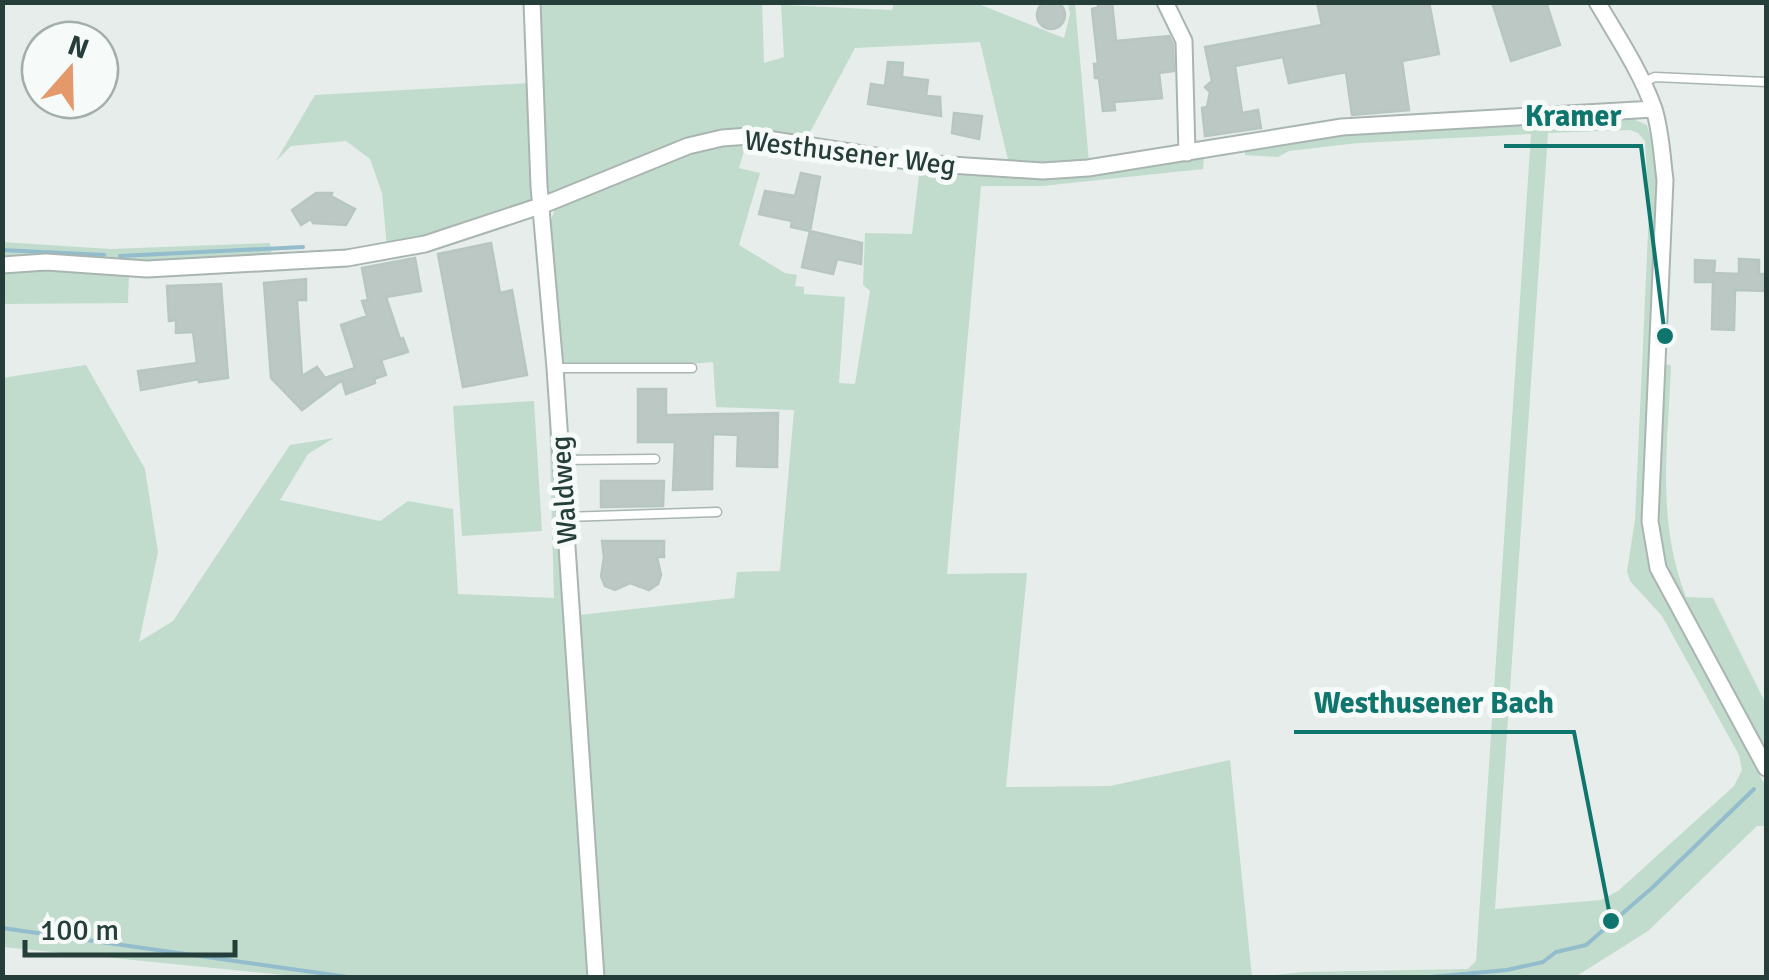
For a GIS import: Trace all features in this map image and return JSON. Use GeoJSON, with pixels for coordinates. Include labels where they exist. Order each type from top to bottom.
{"type":"FeatureCollection","features":[{"type":"Feature","properties":{"kind":"street","name":"Waldweg"},"geometry":{"type":"LineString","coordinates":[[532,2],[539,186],[556,368],[596,978]]}},
{"type":"Feature","properties":{"kind":"street"},"geometry":{"type":"LineString","coordinates":[[1165,2],[1184,41],[1187,153]]}},
{"type":"Feature","properties":{"kind":"street"},"geometry":{"type":"LineString","coordinates":[[1597,2],[1654,110],[1665,180],[1650,521],[1658,568],[1766,768]]}},
{"type":"Feature","properties":{"kind":"street","name":"Westhusener Weg"},"geometry":{"type":"LineString","coordinates":[[2,264],[46,262],[116,269],[313,262],[425,244],[543,205],[688,146],[722,138],[768,139],[920,164],[1043,171],[1088,168],[1342,128],[1654,110]]}},
{"type":"Feature","properties":{"kind":"lane"},"geometry":{"type":"LineString","coordinates":[[1642,83],[1655,77],[1766,82]]}},
{"type":"Feature","properties":{"kind":"lane"},"geometry":{"type":"LineString","coordinates":[[556,368],[692,368]]}},
{"type":"Feature","properties":{"kind":"lane"},"geometry":{"type":"LineString","coordinates":[[561,460],[655,459]]}},
{"type":"Feature","properties":{"kind":"lane"},"geometry":{"type":"LineString","coordinates":[[565,517],[717,512]]}},
{"type":"Feature","properties":{"kind":"green space"},"geometry":{"type":"Polygon","coordinates":[[[535,3],[762,3],[764,63],[784,57],[781,5],[892,10],[894,3],[976,3],[1064,38],[1070,14],[1068,3],[1075,3],[1089,162],[1009,164],[980,42],[855,48],[807,138],[749,132],[550,195],[535,3]]]}},
{"type":"Feature","properties":{"kind":"green space"},"geometry":{"type":"Polygon","coordinates":[[[530,83],[535,200],[430,236],[387,247],[382,193],[370,159],[346,141],[291,146],[276,161],[315,95],[530,83]]]}},
{"type":"Feature","properties":{"kind":"green space"},"geometry":{"type":"Polygon","coordinates":[[[1629,117],[1647,125],[1655,154],[1657,211],[1644,490],[1649,565],[1766,787],[1766,826],[1757,826],[1648,931],[1575,977],[1256,977],[1303,972],[1468,969],[1476,961],[1531,134],[1358,143],[1289,151],[1278,157],[1245,155],[1255,146],[1342,134],[1629,117]],[[1548,133],[1495,909],[1601,900],[1618,891],[1734,786],[1742,770],[1739,755],[1662,616],[1630,581],[1627,571],[1635,520],[1649,211],[1645,141],[1638,133],[1548,133]]]}},
{"type":"Feature","properties":{"kind":"green space"},"geometry":{"type":"Polygon","coordinates":[[[747,141],[739,168],[760,173],[739,245],[785,273],[797,275],[795,286],[804,287],[804,294],[845,297],[839,383],[855,384],[870,291],[863,285],[865,233],[912,234],[920,167],[1046,177],[1204,157],[1203,169],[1042,186],[981,186],[947,574],[1027,573],[1006,787],[1110,786],[1230,760],[1252,977],[599,977],[579,615],[734,598],[737,572],[780,571],[794,410],[716,407],[713,362],[560,374],[549,225],[557,204],[690,150],[747,141]]]}},
{"type":"Feature","properties":{"kind":"green space"},"geometry":{"type":"Polygon","coordinates":[[[2,242],[110,249],[270,243],[272,259],[3,259],[2,242]]]}},
{"type":"Feature","properties":{"kind":"green space"},"geometry":{"type":"Polygon","coordinates":[[[2,270],[129,273],[128,303],[3,304],[2,270]]]}},
{"type":"Feature","properties":{"kind":"green space"},"geometry":{"type":"Polygon","coordinates":[[[1662,364],[1671,365],[1666,482],[1677,568],[1686,597],[1713,598],[1766,704],[1766,756],[1671,579],[1664,553],[1657,473],[1662,364]]]}},
{"type":"Feature","properties":{"kind":"green space"},"geometry":{"type":"Polygon","coordinates":[[[86,365],[145,469],[158,552],[139,642],[173,621],[290,445],[334,438],[308,454],[280,500],[380,521],[408,501],[453,509],[458,594],[554,598],[548,379],[592,977],[304,977],[3,947],[2,378],[86,365]]]}},
{"type":"Feature","properties":{"kind":"green space"},"geometry":{"type":"Polygon","coordinates":[[[534,401],[542,531],[462,536],[453,406],[534,401]]]}},
{"type":"Feature","properties":{"kind":"building"},"geometry":{"type":"Polygon","coordinates":[[[1051,1],[1061,5],[1065,15],[1061,25],[1051,29],[1041,25],[1037,15],[1041,5],[1051,1]]]}},
{"type":"Feature","properties":{"kind":"building"},"geometry":{"type":"Polygon","coordinates":[[[1098,2],[1112,2],[1116,41],[1169,36],[1174,71],[1159,73],[1162,98],[1114,102],[1115,110],[1103,111],[1094,64],[1098,64],[1092,9],[1098,7],[1098,2]]]}},
{"type":"Feature","properties":{"kind":"building"},"geometry":{"type":"Polygon","coordinates":[[[1317,2],[1429,2],[1439,54],[1402,61],[1409,110],[1352,115],[1346,72],[1289,83],[1283,57],[1235,66],[1242,113],[1258,110],[1261,128],[1205,136],[1202,108],[1207,107],[1210,92],[1205,87],[1212,81],[1205,47],[1322,25],[1317,2]]]}},
{"type":"Feature","properties":{"kind":"building"},"geometry":{"type":"Polygon","coordinates":[[[1492,2],[1546,2],[1560,45],[1511,61],[1492,2]]]}},
{"type":"Feature","properties":{"kind":"building"},"geometry":{"type":"Polygon","coordinates":[[[888,62],[903,63],[902,77],[928,80],[926,96],[940,97],[941,116],[868,104],[871,84],[885,86],[888,62]]]}},
{"type":"Feature","properties":{"kind":"building"},"geometry":{"type":"Polygon","coordinates":[[[954,113],[982,116],[979,139],[952,133],[954,113]]]}},
{"type":"Feature","properties":{"kind":"building"},"geometry":{"type":"Polygon","coordinates":[[[801,173],[820,177],[810,231],[791,227],[792,221],[759,214],[765,191],[795,196],[801,173]]]}},
{"type":"Feature","properties":{"kind":"building"},"geometry":{"type":"Polygon","coordinates":[[[316,193],[332,193],[331,196],[355,209],[346,225],[313,223],[311,219],[301,225],[292,210],[316,193]]]}},
{"type":"Feature","properties":{"kind":"building"},"geometry":{"type":"Polygon","coordinates":[[[810,231],[862,243],[861,264],[837,259],[833,274],[802,267],[810,231]]]}},
{"type":"Feature","properties":{"kind":"building"},"geometry":{"type":"Polygon","coordinates":[[[491,243],[500,293],[512,290],[527,375],[463,387],[438,254],[491,243]]]}},
{"type":"Feature","properties":{"kind":"building"},"geometry":{"type":"Polygon","coordinates":[[[415,258],[421,291],[386,297],[408,352],[381,360],[386,375],[374,379],[375,383],[346,394],[342,380],[302,410],[271,378],[264,283],[306,279],[306,300],[297,300],[302,376],[317,367],[325,378],[355,368],[341,325],[367,316],[362,301],[368,300],[362,268],[415,258]]]}},
{"type":"Feature","properties":{"kind":"building"},"geometry":{"type":"Polygon","coordinates":[[[1739,259],[1759,260],[1759,274],[1766,274],[1766,291],[1735,290],[1734,330],[1712,329],[1713,282],[1695,282],[1695,260],[1715,261],[1714,273],[1739,274],[1739,259]]]}},
{"type":"Feature","properties":{"kind":"building"},"geometry":{"type":"Polygon","coordinates":[[[221,284],[228,378],[141,390],[138,371],[197,363],[193,332],[176,333],[176,320],[169,321],[167,286],[221,284]]]}},
{"type":"Feature","properties":{"kind":"building"},"geometry":{"type":"Polygon","coordinates":[[[638,389],[666,389],[666,415],[778,413],[777,467],[737,466],[738,435],[713,434],[712,489],[673,490],[675,442],[638,442],[638,389]]]}},
{"type":"Feature","properties":{"kind":"building"},"geometry":{"type":"Polygon","coordinates":[[[601,481],[664,481],[663,506],[601,507],[601,481]]]}},
{"type":"Feature","properties":{"kind":"building"},"geometry":{"type":"Polygon","coordinates":[[[602,541],[664,541],[664,557],[657,557],[661,575],[658,584],[649,590],[630,583],[615,590],[605,586],[601,576],[602,541]]]}},
{"type":"Feature","properties":{"kind":"waterway"},"geometry":{"type":"LineString","coordinates":[[120,256],[303,247]]}},
{"type":"Feature","properties":{"kind":"waterway"},"geometry":{"type":"LineString","coordinates":[[2,250],[104,255]]}},
{"type":"Feature","properties":{"kind":"waterway"},"geometry":{"type":"LineString","coordinates":[[1420,978],[1507,970],[1543,962],[1556,952],[1586,945],[1653,887],[1754,789]]}},
{"type":"Feature","properties":{"kind":"waterway"},"geometry":{"type":"LineString","coordinates":[[2,928],[355,978]]}},
{"type":"Feature","properties":{"kind":"place","name":"Kramer"},"geometry":{"type":"Point","coordinates":[1665,336]}},
{"type":"Feature","properties":{"kind":"place","name":"Westhusener Bach"},"geometry":{"type":"Point","coordinates":[1611,921]}}]}
